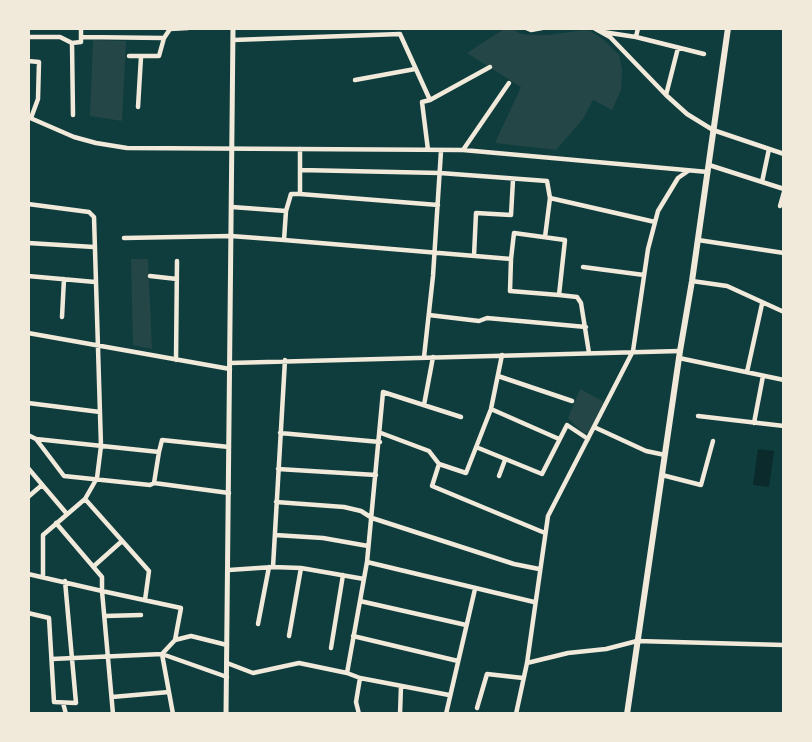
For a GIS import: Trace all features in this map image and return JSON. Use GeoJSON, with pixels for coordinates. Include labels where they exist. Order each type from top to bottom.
{"type":"FeatureCollection","features":[{"type":"Feature","properties":{"kind":"main road"},"geometry":{"type":"LineString","coordinates":[[627,714],[728,28]]}},
{"type":"Feature","properties":{"kind":"street"},"geometry":{"type":"LineString","coordinates":[[28,38],[60,37],[72,43],[81,42],[81,28]]}},
{"type":"Feature","properties":{"kind":"street"},"geometry":{"type":"LineString","coordinates":[[129,56],[159,56],[164,38],[170,29],[188,28]]}},
{"type":"Feature","properties":{"kind":"street"},"geometry":{"type":"LineString","coordinates":[[226,714],[233,28]]}},
{"type":"Feature","properties":{"kind":"street"},"geometry":{"type":"LineString","coordinates":[[526,28],[542,28]]}},
{"type":"Feature","properties":{"kind":"street"},"geometry":{"type":"LineString","coordinates":[[594,28],[610,37],[687,114],[713,130],[783,154]]}},
{"type":"Feature","properties":{"kind":"street"},"geometry":{"type":"LineString","coordinates":[[636,37],[638,28]]}},
{"type":"Feature","properties":{"kind":"street"},"geometry":{"type":"LineString","coordinates":[[600,32],[636,37],[704,54]]}},
{"type":"Feature","properties":{"kind":"street"},"geometry":{"type":"LineString","coordinates":[[233,40],[400,34],[430,100]]}},
{"type":"Feature","properties":{"kind":"street"},"geometry":{"type":"LineString","coordinates":[[82,37],[164,38]]}},
{"type":"Feature","properties":{"kind":"street"},"geometry":{"type":"LineString","coordinates":[[72,43],[73,115]]}},
{"type":"Feature","properties":{"kind":"street"},"geometry":{"type":"LineString","coordinates":[[666,95],[678,48]]}},
{"type":"Feature","properties":{"kind":"street"},"geometry":{"type":"LineString","coordinates":[[138,107],[141,57]]}},
{"type":"Feature","properties":{"kind":"street"},"geometry":{"type":"LineString","coordinates":[[28,61],[39,62],[38,99],[30,117],[96,143],[127,148],[463,150],[689,170],[708,169],[762,182],[783,190],[780,206]]}},
{"type":"Feature","properties":{"kind":"street"},"geometry":{"type":"LineString","coordinates":[[428,150],[422,102],[430,100],[490,67]]}},
{"type":"Feature","properties":{"kind":"street"},"geometry":{"type":"LineString","coordinates":[[355,80],[416,69]]}},
{"type":"Feature","properties":{"kind":"street"},"geometry":{"type":"LineString","coordinates":[[463,150],[509,83]]}},
{"type":"Feature","properties":{"kind":"street"},"geometry":{"type":"LineString","coordinates":[[300,149],[300,194]]}},
{"type":"Feature","properties":{"kind":"street"},"geometry":{"type":"LineString","coordinates":[[762,182],[769,149]]}},
{"type":"Feature","properties":{"kind":"street"},"geometry":{"type":"LineString","coordinates":[[424,357],[435,252],[441,150]]}},
{"type":"Feature","properties":{"kind":"street"},"geometry":{"type":"LineString","coordinates":[[300,170],[440,173],[547,181],[550,198],[545,237]]}},
{"type":"Feature","properties":{"kind":"street"},"geometry":{"type":"LineString","coordinates":[[516,714],[527,663],[548,516],[633,351],[648,249],[658,211],[678,178],[689,170]]}},
{"type":"Feature","properties":{"kind":"street"},"geometry":{"type":"LineString","coordinates":[[474,256],[476,213],[511,215],[513,180]]}},
{"type":"Feature","properties":{"kind":"street"},"geometry":{"type":"LineString","coordinates":[[284,240],[286,211],[291,194],[438,205]]}},
{"type":"Feature","properties":{"kind":"street"},"geometry":{"type":"LineString","coordinates":[[550,198],[655,222]]}},
{"type":"Feature","properties":{"kind":"street"},"geometry":{"type":"LineString","coordinates":[[28,204],[89,212],[94,217],[101,446],[97,478],[85,499],[43,535],[43,577]]}},
{"type":"Feature","properties":{"kind":"street"},"geometry":{"type":"LineString","coordinates":[[232,207],[286,211]]}},
{"type":"Feature","properties":{"kind":"street"},"geometry":{"type":"LineString","coordinates":[[559,295],[565,240],[514,233],[510,291],[577,297],[581,303],[589,352]]}},
{"type":"Feature","properties":{"kind":"street"},"geometry":{"type":"LineString","coordinates":[[124,237],[231,236],[511,259]]}},
{"type":"Feature","properties":{"kind":"street"},"geometry":{"type":"LineString","coordinates":[[698,240],[783,253]]}},
{"type":"Feature","properties":{"kind":"street"},"geometry":{"type":"LineString","coordinates":[[28,243],[94,248]]}},
{"type":"Feature","properties":{"kind":"street"},"geometry":{"type":"LineString","coordinates":[[176,360],[177,261]]}},
{"type":"Feature","properties":{"kind":"street"},"geometry":{"type":"LineString","coordinates":[[583,267],[644,275]]}},
{"type":"Feature","properties":{"kind":"street"},"geometry":{"type":"LineString","coordinates":[[28,276],[95,282]]}},
{"type":"Feature","properties":{"kind":"street"},"geometry":{"type":"LineString","coordinates":[[150,276],[177,279]]}},
{"type":"Feature","properties":{"kind":"street"},"geometry":{"type":"LineString","coordinates":[[62,316],[64,279]]}},
{"type":"Feature","properties":{"kind":"street"},"geometry":{"type":"LineString","coordinates":[[692,281],[727,286],[783,312]]}},
{"type":"Feature","properties":{"kind":"street"},"geometry":{"type":"LineString","coordinates":[[747,372],[762,303]]}},
{"type":"Feature","properties":{"kind":"street"},"geometry":{"type":"LineString","coordinates":[[429,315],[478,321],[487,318],[586,327]]}},
{"type":"Feature","properties":{"kind":"street"},"geometry":{"type":"LineString","coordinates":[[28,333],[176,360],[230,366],[285,360],[633,351],[680,354],[783,380]]}},
{"type":"Feature","properties":{"kind":"street"},"geometry":{"type":"LineString","coordinates":[[381,433],[429,451],[439,464],[466,473],[491,409],[502,355]]}},
{"type":"Feature","properties":{"kind":"street"},"geometry":{"type":"LineString","coordinates":[[424,405],[433,357]]}},
{"type":"Feature","properties":{"kind":"street"},"geometry":{"type":"LineString","coordinates":[[258,624],[271,567],[275,535],[285,360]]}},
{"type":"Feature","properties":{"kind":"street"},"geometry":{"type":"LineString","coordinates":[[498,376],[572,401]]}},
{"type":"Feature","properties":{"kind":"street"},"geometry":{"type":"LineString","coordinates":[[754,423],[764,376]]}},
{"type":"Feature","properties":{"kind":"street"},"geometry":{"type":"LineString","coordinates":[[347,673],[367,562],[381,433],[383,392],[462,417]]}},
{"type":"Feature","properties":{"kind":"street"},"geometry":{"type":"LineString","coordinates":[[28,403],[100,412]]}},
{"type":"Feature","properties":{"kind":"street"},"geometry":{"type":"LineString","coordinates":[[491,409],[559,439]]}},
{"type":"Feature","properties":{"kind":"street"},"geometry":{"type":"LineString","coordinates":[[698,416],[783,426]]}},
{"type":"Feature","properties":{"kind":"street"},"geometry":{"type":"LineString","coordinates":[[476,447],[542,474],[567,425],[588,439]]}},
{"type":"Feature","properties":{"kind":"street"},"geometry":{"type":"LineString","coordinates":[[594,427],[646,451],[665,455]]}},
{"type":"Feature","properties":{"kind":"street"},"geometry":{"type":"LineString","coordinates":[[280,434],[380,442]]}},
{"type":"Feature","properties":{"kind":"street"},"geometry":{"type":"LineString","coordinates":[[28,435],[36,439],[159,452]]}},
{"type":"Feature","properties":{"kind":"street"},"geometry":{"type":"LineString","coordinates":[[36,439],[64,476],[150,485],[154,483],[229,493]]}},
{"type":"Feature","properties":{"kind":"street"},"geometry":{"type":"LineString","coordinates":[[154,483],[162,440],[229,447]]}},
{"type":"Feature","properties":{"kind":"street"},"geometry":{"type":"LineString","coordinates":[[662,475],[701,485],[713,441]]}},
{"type":"Feature","properties":{"kind":"street"},"geometry":{"type":"LineString","coordinates":[[499,476],[505,460]]}},
{"type":"Feature","properties":{"kind":"street"},"geometry":{"type":"LineString","coordinates":[[439,464],[432,486],[545,533]]}},
{"type":"Feature","properties":{"kind":"street"},"geometry":{"type":"LineString","coordinates":[[28,468],[66,514]]}},
{"type":"Feature","properties":{"kind":"street"},"geometry":{"type":"LineString","coordinates":[[278,469],[376,475]]}},
{"type":"Feature","properties":{"kind":"street"},"geometry":{"type":"LineString","coordinates":[[28,497],[42,485]]}},
{"type":"Feature","properties":{"kind":"street"},"geometry":{"type":"LineString","coordinates":[[85,499],[148,571],[144,600]]}},
{"type":"Feature","properties":{"kind":"street"},"geometry":{"type":"LineString","coordinates":[[276,502],[344,507],[361,511],[372,518],[514,564],[539,569]]}},
{"type":"Feature","properties":{"kind":"street"},"geometry":{"type":"LineString","coordinates":[[56,523],[102,577],[113,714]]}},
{"type":"Feature","properties":{"kind":"street"},"geometry":{"type":"LineString","coordinates":[[275,535],[323,538],[368,546]]}},
{"type":"Feature","properties":{"kind":"street"},"geometry":{"type":"LineString","coordinates":[[94,566],[123,542]]}},
{"type":"Feature","properties":{"kind":"street"},"geometry":{"type":"LineString","coordinates":[[367,562],[534,602]]}},
{"type":"Feature","properties":{"kind":"street"},"geometry":{"type":"LineString","coordinates":[[229,570],[271,567],[301,568],[364,579]]}},
{"type":"Feature","properties":{"kind":"street"},"geometry":{"type":"LineString","coordinates":[[289,636],[301,568]]}},
{"type":"Feature","properties":{"kind":"street"},"geometry":{"type":"LineString","coordinates":[[28,574],[181,608],[175,640],[162,654]]}},
{"type":"Feature","properties":{"kind":"street"},"geometry":{"type":"LineString","coordinates":[[330,648],[343,575]]}},
{"type":"Feature","properties":{"kind":"street"},"geometry":{"type":"LineString","coordinates":[[28,613],[49,618],[54,702],[76,703],[65,581]]}},
{"type":"Feature","properties":{"kind":"street"},"geometry":{"type":"LineString","coordinates":[[446,714],[475,589]]}},
{"type":"Feature","properties":{"kind":"street"},"geometry":{"type":"LineString","coordinates":[[360,600],[466,625]]}},
{"type":"Feature","properties":{"kind":"street"},"geometry":{"type":"LineString","coordinates":[[105,616],[141,615]]}},
{"type":"Feature","properties":{"kind":"street"},"geometry":{"type":"LineString","coordinates":[[175,640],[191,636],[227,645]]}},
{"type":"Feature","properties":{"kind":"street"},"geometry":{"type":"LineString","coordinates":[[353,636],[458,661]]}},
{"type":"Feature","properties":{"kind":"street"},"geometry":{"type":"LineString","coordinates":[[527,663],[637,641],[783,645]]}},
{"type":"Feature","properties":{"kind":"street"},"geometry":{"type":"LineString","coordinates":[[52,659],[162,654],[227,676]]}},
{"type":"Feature","properties":{"kind":"street"},"geometry":{"type":"LineString","coordinates":[[162,654],[173,714]]}},
{"type":"Feature","properties":{"kind":"street"},"geometry":{"type":"LineString","coordinates":[[227,663],[253,673],[299,663],[360,678],[449,695]]}},
{"type":"Feature","properties":{"kind":"street"},"geometry":{"type":"LineString","coordinates":[[477,708],[487,674],[523,678]]}},
{"type":"Feature","properties":{"kind":"street"},"geometry":{"type":"LineString","coordinates":[[359,714],[356,702],[360,678]]}},
{"type":"Feature","properties":{"kind":"street"},"geometry":{"type":"LineString","coordinates":[[400,714],[401,686]]}},
{"type":"Feature","properties":{"kind":"street"},"geometry":{"type":"LineString","coordinates":[[112,698],[170,692]]}},
{"type":"Feature","properties":{"kind":"street"},"geometry":{"type":"LineString","coordinates":[[63,703],[66,714]]}},
{"type":"Feature","properties":{"kind":"shaded area"},"geometry":{"type":"Polygon","coordinates":[[[504,29],[531,35],[584,30],[603,39],[619,55],[622,69],[621,90],[612,110],[593,100],[583,119],[556,150],[495,143],[521,87],[467,53],[504,29]]]}},
{"type":"Feature","properties":{"kind":"shaded area"},"geometry":{"type":"Polygon","coordinates":[[[93,40],[126,41],[122,121],[90,116],[93,40]]]}},
{"type":"Feature","properties":{"kind":"shaded area"},"geometry":{"type":"Polygon","coordinates":[[[131,259],[148,259],[152,349],[133,345],[131,259]]]}},
{"type":"Feature","properties":{"kind":"shaded area"},"geometry":{"type":"Polygon","coordinates":[[[580,389],[604,402],[588,433],[584,434],[568,418],[580,389]]]}},
{"type":"Feature","properties":{"kind":"shaded area"},"geometry":{"type":"Polygon","coordinates":[[[758,449],[774,451],[769,487],[753,485],[758,449]]]}}]}
